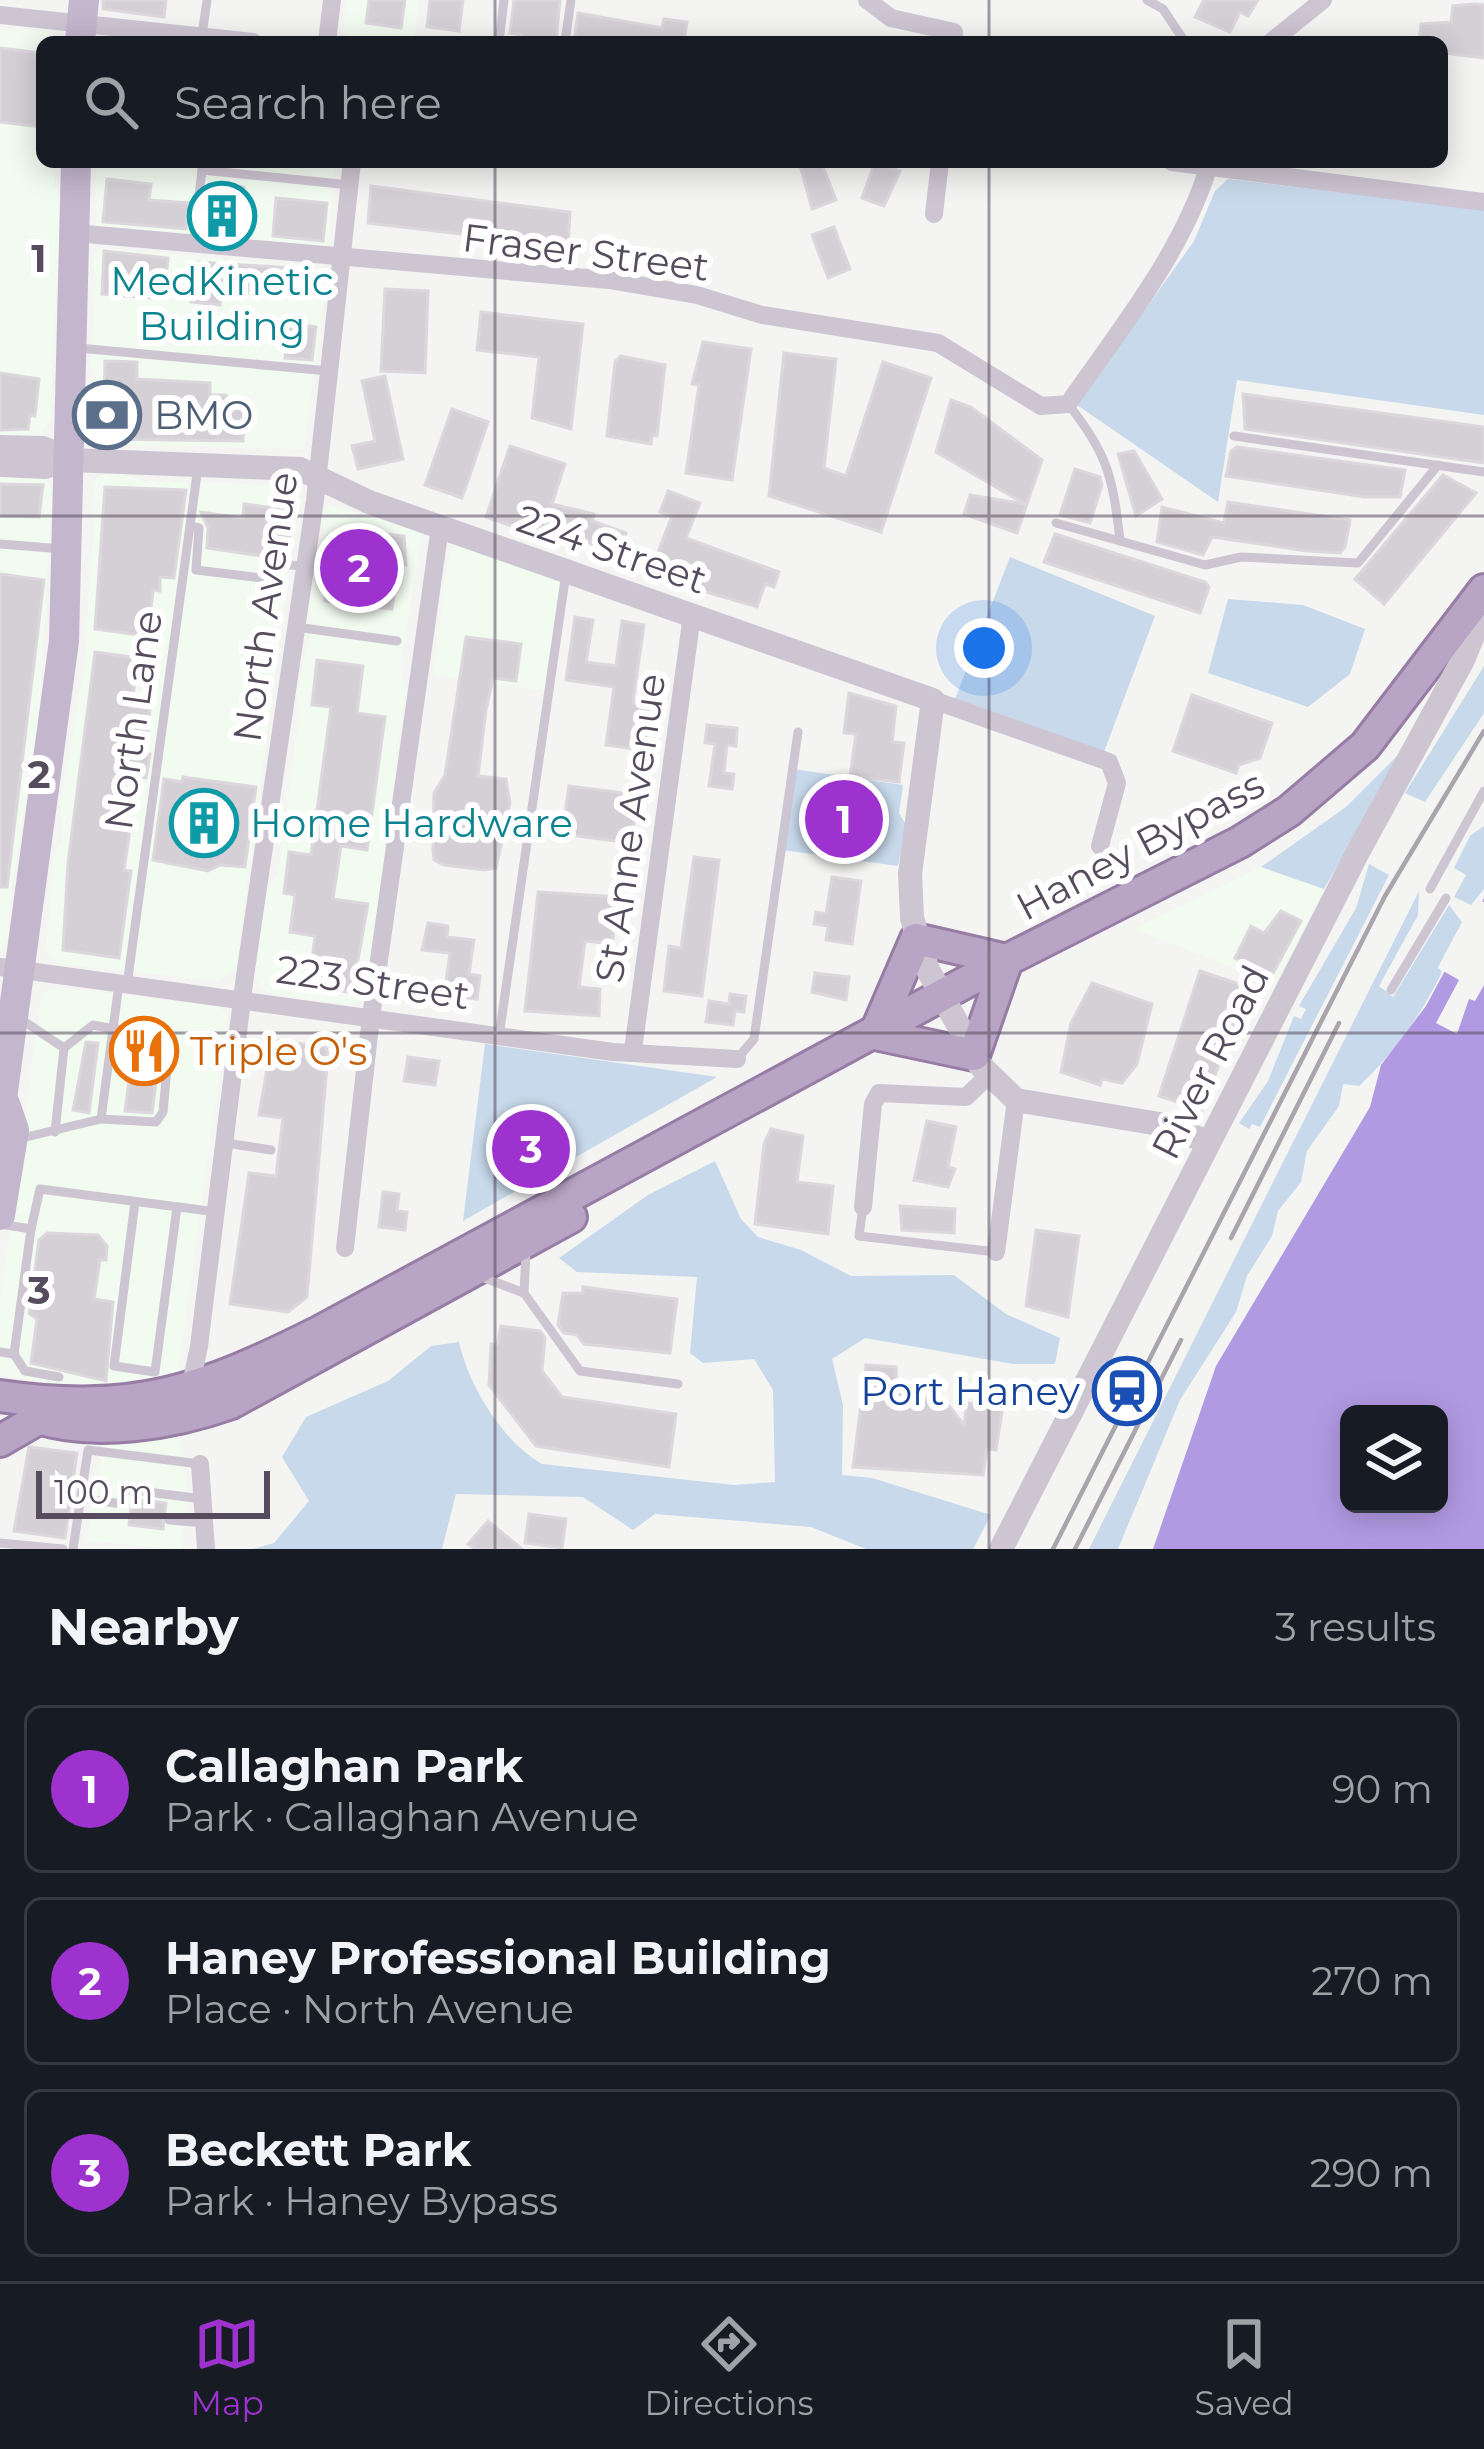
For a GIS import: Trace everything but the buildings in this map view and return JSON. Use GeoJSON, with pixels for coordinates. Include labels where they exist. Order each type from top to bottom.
{"type":"FeatureCollection","features":[{"type":"Feature","properties":{"kind":"highway","name":"Haney Bypass"},"geometry":{"type":"LineString","coordinates":[[5,1397],[97,1403],[180,1394],[263,1360],[1007,960],[1240,842],[1325,783],[1400,704],[1484,590]]}},
{"type":"Feature","properties":{"kind":"highway"},"geometry":{"type":"LineString","coordinates":[[916,938],[1007,960],[981,1065],[874,1034],[916,938]]}},
{"type":"Feature","properties":{"kind":"highway","name":"Haney Bypass"},"geometry":{"type":"LineString","coordinates":[[5,1397],[38,1419],[132,1424],[198,1414],[275,1382],[697,1149],[768,1092]]}},
{"type":"Feature","properties":{"kind":"highway"},"geometry":{"type":"LineString","coordinates":[[0,1441],[38,1419]]}},
{"type":"Feature","properties":{"kind":"main road"},"geometry":{"type":"LineString","coordinates":[[0,1215],[17,1017],[11,969],[60,682],[71,460],[76,168]]}},
{"type":"Feature","properties":{"kind":"street"},"geometry":{"type":"LineString","coordinates":[[328,36],[332,0]]}},
{"type":"Feature","properties":{"kind":"street"},"geometry":{"type":"LineString","coordinates":[[868,0],[891,19],[954,32],[954,36]]}},
{"type":"Feature","properties":{"kind":"street"},"geometry":{"type":"LineString","coordinates":[[1278,36],[1323,0]]}},
{"type":"Feature","properties":{"kind":"street"},"geometry":{"type":"LineString","coordinates":[[0,15],[82,22],[154,36]]}},
{"type":"Feature","properties":{"kind":"street","name":"North Avenue"},"geometry":{"type":"LineString","coordinates":[[180,1394],[193,1375],[199,1346],[317,476],[351,168]]}},
{"type":"Feature","properties":{"kind":"street"},"geometry":{"type":"LineString","coordinates":[[934,214],[939,168]]}},
{"type":"Feature","properties":{"kind":"street"},"geometry":{"type":"LineString","coordinates":[[1068,404],[1161,267],[1207,168]]}},
{"type":"Feature","properties":{"kind":"street"},"geometry":{"type":"LineString","coordinates":[[1238,168],[1484,202]]}},
{"type":"Feature","properties":{"kind":"street","name":"Fraser Street"},"geometry":{"type":"LineString","coordinates":[[75,233],[609,280],[698,295],[762,315],[913,335],[938,343],[1041,406],[1068,404]]}},
{"type":"Feature","properties":{"kind":"street","name":"224 Street"},"geometry":{"type":"LineString","coordinates":[[0,447],[44,448],[71,460]]}},
{"type":"Feature","properties":{"kind":"street","name":"224 Street"},"geometry":{"type":"LineString","coordinates":[[0,465],[45,467],[71,460],[199,464],[292,468],[317,476],[440,527],[1104,760],[1117,770],[1100,846]]}},
{"type":"Feature","properties":{"kind":"street"},"geometry":{"type":"LineString","coordinates":[[345,1248],[371,1017],[440,527]]}},
{"type":"Feature","properties":{"kind":"street","name":"River Road"},"geometry":{"type":"LineString","coordinates":[[1000,1549],[1358,852],[1463,660],[1484,609]]}},
{"type":"Feature","properties":{"kind":"street","name":"St Anne Avenue"},"geometry":{"type":"LineString","coordinates":[[633,1050],[692,615]]}},
{"type":"Feature","properties":{"kind":"street"},"geometry":{"type":"LineString","coordinates":[[933,700],[910,874],[916,938],[981,1065],[1016,1100],[1165,1125],[1208,1142]]}},
{"type":"Feature","properties":{"kind":"street","name":"223 Street"},"geometry":{"type":"LineString","coordinates":[[11,969],[499,1036],[737,1059]]}},
{"type":"Feature","properties":{"kind":"street"},"geometry":{"type":"LineString","coordinates":[[863,1207],[879,1093],[966,1097],[981,1065]]}},
{"type":"Feature","properties":{"kind":"street"},"geometry":{"type":"LineString","coordinates":[[996,1252],[1016,1100]]}},
{"type":"Feature","properties":{"kind":"street"},"geometry":{"type":"LineString","coordinates":[[199,1346],[221,1364],[263,1360]]}},
{"type":"Feature","properties":{"kind":"street"},"geometry":{"type":"LineString","coordinates":[[200,1464],[206,1549]]}},
{"type":"Feature","properties":{"kind":"lane"},"geometry":{"type":"LineString","coordinates":[[207,0],[213,36]]}},
{"type":"Feature","properties":{"kind":"lane"},"geometry":{"type":"LineString","coordinates":[[500,36],[504,0]]}},
{"type":"Feature","properties":{"kind":"lane"},"geometry":{"type":"LineString","coordinates":[[567,36],[571,0]]}},
{"type":"Feature","properties":{"kind":"lane"},"geometry":{"type":"LineString","coordinates":[[1147,0],[1163,9],[1181,36]]}},
{"type":"Feature","properties":{"kind":"lane"},"geometry":{"type":"LineString","coordinates":[[1163,9],[1174,0]]}},
{"type":"Feature","properties":{"kind":"lane"},"geometry":{"type":"LineString","coordinates":[[193,246],[202,168]]}},
{"type":"Feature","properties":{"kind":"lane"},"geometry":{"type":"LineString","coordinates":[[213,168],[350,185]]}},
{"type":"Feature","properties":{"kind":"lane"},"geometry":{"type":"LineString","coordinates":[[258,176],[259,168]]}},
{"type":"Feature","properties":{"kind":"lane"},"geometry":{"type":"LineString","coordinates":[[73,347],[329,371]]}},
{"type":"Feature","properties":{"kind":"lane"},"geometry":{"type":"LineString","coordinates":[[1068,404],[1097,440],[1113,473],[1120,542]]}},
{"type":"Feature","properties":{"kind":"lane"},"geometry":{"type":"LineString","coordinates":[[1234,436],[1484,472]]}},
{"type":"Feature","properties":{"kind":"lane","name":"North Lane"},"geometry":{"type":"LineString","coordinates":[[101,1119],[199,464]]}},
{"type":"Feature","properties":{"kind":"lane"},"geometry":{"type":"LineString","coordinates":[[1057,523],[1205,565],[1241,557],[1358,562],[1438,465]]}},
{"type":"Feature","properties":{"kind":"lane"},"geometry":{"type":"LineString","coordinates":[[190,526],[199,528],[196,570],[271,579],[274,564],[304,566]]}},
{"type":"Feature","properties":{"kind":"lane"},"geometry":{"type":"LineString","coordinates":[[0,544],[68,550]]}},
{"type":"Feature","properties":{"kind":"lane"},"geometry":{"type":"LineString","coordinates":[[499,1036],[566,571]]}},
{"type":"Feature","properties":{"kind":"lane"},"geometry":{"type":"LineString","coordinates":[[296,627],[397,640]]}},
{"type":"Feature","properties":{"kind":"lane"},"geometry":{"type":"LineString","coordinates":[[737,1059],[754,1040],[798,732]]}},
{"type":"Feature","properties":{"kind":"lane"},"geometry":{"type":"LineString","coordinates":[[1430,889],[1484,791]]}},
{"type":"Feature","properties":{"kind":"lane"},"geometry":{"type":"LineString","coordinates":[[1390,990],[1446,898]]}},
{"type":"Feature","properties":{"kind":"lane"},"geometry":{"type":"LineString","coordinates":[[17,1017],[64,1048]]}},
{"type":"Feature","properties":{"kind":"lane"},"geometry":{"type":"LineString","coordinates":[[6,1119],[56,1132],[101,1119],[156,1122],[163,1112],[170,1047],[161,1040],[92,1025],[64,1048],[56,1132]]}},
{"type":"Feature","properties":{"kind":"lane"},"geometry":{"type":"LineString","coordinates":[[226,1143],[271,1150]]}},
{"type":"Feature","properties":{"kind":"lane"},"geometry":{"type":"LineString","coordinates":[[59,1376],[25,1371],[14,1354],[40,1189],[217,1212]]}},
{"type":"Feature","properties":{"kind":"lane"},"geometry":{"type":"LineString","coordinates":[[135,1202],[114,1366],[154,1372],[177,1207]]}},
{"type":"Feature","properties":{"kind":"lane"},"geometry":{"type":"LineString","coordinates":[[863,1207],[860,1236],[996,1252]]}},
{"type":"Feature","properties":{"kind":"lane"},"geometry":{"type":"LineString","coordinates":[[0,1224],[31,1229]]}},
{"type":"Feature","properties":{"kind":"lane"},"geometry":{"type":"LineString","coordinates":[[524,1293],[528,1241]]}},
{"type":"Feature","properties":{"kind":"lane"},"geometry":{"type":"LineString","coordinates":[[468,1274],[502,1281],[524,1293],[580,1371],[678,1384]]}},
{"type":"Feature","properties":{"kind":"lane"},"geometry":{"type":"LineString","coordinates":[[0,1352],[14,1354]]}},
{"type":"Feature","properties":{"kind":"lane"},"geometry":{"type":"LineString","coordinates":[[73,1549],[88,1450],[200,1464]]}},
{"type":"Feature","properties":{"kind":"lane"},"geometry":{"type":"LineString","coordinates":[[81,1498],[122,1504],[123,1489],[203,1499]]}},
{"type":"Feature","properties":{"kind":"lane"},"geometry":{"type":"LineString","coordinates":[[169,1520],[205,1523]]}},
{"type":"Feature","properties":{"kind":"lane"},"geometry":{"type":"LineString","coordinates":[[0,1543],[63,1549]]}},
{"type":"Feature","properties":{"kind":"shaded area"},"geometry":{"type":"Polygon","coordinates":[[[346,0],[419,0],[415,36],[348,36],[343,30],[346,0]]]}},
{"type":"Feature","properties":{"kind":"shaded area"},"geometry":{"type":"Polygon","coordinates":[[[0,30],[48,31],[54,36],[36,36],[36,168],[55,168],[54,186],[61,195],[50,422],[38,437],[0,440],[0,30]]]}},
{"type":"Feature","properties":{"kind":"shaded area"},"geometry":{"type":"Polygon","coordinates":[[[96,168],[335,168],[328,252],[96,227],[96,168]]]}},
{"type":"Feature","properties":{"kind":"shaded area"},"geometry":{"type":"Polygon","coordinates":[[[1228,179],[1484,210],[1484,415],[1237,380],[1218,502],[1077,405],[1194,241],[1215,191],[1228,179]]]}},
{"type":"Feature","properties":{"kind":"shaded area"},"geometry":{"type":"Polygon","coordinates":[[[101,248],[328,269],[304,449],[95,445],[95,371],[90,363],[96,276],[92,259],[101,248]]]}},
{"type":"Feature","properties":{"kind":"shaded area"},"geometry":{"type":"Polygon","coordinates":[[[122,474],[142,481],[187,482],[190,487],[201,482],[287,486],[303,500],[297,511],[236,969],[218,981],[60,964],[46,953],[53,857],[61,842],[61,801],[84,666],[95,504],[91,483],[100,475],[122,474]]]}},
{"type":"Feature","properties":{"kind":"shaded area"},"geometry":{"type":"Polygon","coordinates":[[[0,475],[46,478],[52,490],[39,718],[7,920],[10,935],[0,953],[0,475]]]}},
{"type":"Feature","properties":{"kind":"shaded area"},"geometry":{"type":"Polygon","coordinates":[[[328,504],[418,531],[422,537],[400,665],[406,690],[371,960],[362,999],[351,1005],[265,993],[255,977],[266,890],[278,874],[288,802],[284,794],[300,711],[296,699],[312,622],[309,605],[324,530],[321,515],[328,504]]]}},
{"type":"Feature","properties":{"kind":"shaded area"},"geometry":{"type":"Polygon","coordinates":[[[459,546],[564,582],[548,691],[433,675],[449,553],[459,546]]]}},
{"type":"Feature","properties":{"kind":"shaded area"},"geometry":{"type":"Polygon","coordinates":[[[1010,557],[1155,616],[1104,752],[955,699],[1010,557]]]}},
{"type":"Feature","properties":{"kind":"shaded area"},"geometry":{"type":"Polygon","coordinates":[[[1228,599],[1303,605],[1365,629],[1350,674],[1308,707],[1208,673],[1228,599]]]}},
{"type":"Feature","properties":{"kind":"shaded area"},"geometry":{"type":"Polygon","coordinates":[[[1484,666],[1484,713],[1425,802],[1405,793],[1484,666]]]}},
{"type":"Feature","properties":{"kind":"shaded area"},"geometry":{"type":"Polygon","coordinates":[[[1406,747],[1324,889],[1261,867],[1346,807],[1406,747]]]}},
{"type":"Feature","properties":{"kind":"shaded area"},"geometry":{"type":"Polygon","coordinates":[[[793,769],[903,785],[899,813],[906,825],[898,866],[782,850],[793,769]]]}},
{"type":"Feature","properties":{"kind":"shaded area"},"geometry":{"type":"Polygon","coordinates":[[[1484,826],[1484,889],[1471,905],[1454,897],[1466,875],[1454,868],[1470,836],[1484,826]]]}},
{"type":"Feature","properties":{"kind":"shaded area"},"geometry":{"type":"Polygon","coordinates":[[[1369,864],[1389,875],[1260,1127],[1252,1124],[1249,1129],[1239,1123],[1268,1081],[1294,1016],[1301,1019],[1306,1009],[1299,1006],[1356,908],[1369,864]]]}},
{"type":"Feature","properties":{"kind":"shaded area"},"geometry":{"type":"Polygon","coordinates":[[[1261,867],[1324,889],[1275,984],[1134,929],[1261,867]]]}},
{"type":"Feature","properties":{"kind":"shaded area"},"geometry":{"type":"Polygon","coordinates":[[[1419,891],[1418,915],[1379,986],[1393,997],[1449,905],[1462,922],[1438,967],[1442,972],[1416,1018],[1384,1060],[1359,1086],[1343,1084],[1339,1106],[1307,1151],[1301,1182],[1278,1211],[1272,1236],[1247,1276],[1236,1312],[1180,1400],[1118,1549],[1089,1549],[1419,891]]]}},
{"type":"Feature","properties":{"kind":"shaded area"},"geometry":{"type":"Polygon","coordinates":[[[1484,898],[1484,1549],[1153,1549],[1216,1366],[1370,1107],[1381,1065],[1426,1006],[1484,898]]]}},
{"type":"Feature","properties":{"kind":"shaded area"},"geometry":{"type":"Polygon","coordinates":[[[58,987],[216,1006],[228,1012],[177,1382],[112,1393],[0,1375],[0,1299],[40,1004],[44,992],[58,987]]]}},
{"type":"Feature","properties":{"kind":"shaded area"},"geometry":{"type":"Polygon","coordinates":[[[485,1044],[717,1077],[463,1221],[485,1044]]]}},
{"type":"Feature","properties":{"kind":"shaded area"},"geometry":{"type":"Polygon","coordinates":[[[715,1161],[741,1219],[758,1237],[801,1250],[851,1276],[954,1275],[1006,1314],[1060,1338],[1055,1364],[1013,1364],[865,1338],[832,1359],[843,1405],[842,1475],[872,1478],[991,1515],[973,1549],[866,1549],[811,1527],[655,1514],[633,1530],[583,1497],[456,1494],[442,1549],[253,1549],[274,1543],[309,1501],[282,1457],[306,1417],[388,1381],[431,1346],[459,1342],[489,1411],[542,1464],[734,1485],[775,1482],[773,1390],[754,1359],[703,1363],[690,1353],[697,1277],[577,1272],[559,1258],[648,1195],[715,1161]]]}},
{"type":"Feature","properties":{"kind":"shaded area"},"geometry":{"type":"Polygon","coordinates":[[[104,1437],[179,1437],[188,1491],[181,1549],[86,1541],[104,1437]]]}},
{"type":"Feature","properties":{"kind":"pier"},"geometry":{"type":"Polygon","coordinates":[[[1477,899],[1484,902],[1484,985],[1475,1001],[1469,999],[1457,1034],[1436,1023],[1459,980],[1438,968],[1477,899]]]}},
{"type":"Feature","properties":{"kind":"railway"},"geometry":{"type":"LineString","coordinates":[[1053,1549],[1385,896],[1484,731]]}},
{"type":"Feature","properties":{"kind":"railway"},"geometry":{"type":"LineString","coordinates":[[1231,1238],[1339,1023]]}},
{"type":"Feature","properties":{"kind":"railway"},"geometry":{"type":"LineString","coordinates":[[1075,1549],[1181,1340]]}},
{"type":"Feature","properties":{"kind":"place","name":"MedKinetic Building"},"geometry":{"type":"Point","coordinates":[222,216]}},
{"type":"Feature","properties":{"kind":"place","name":"BMO"},"geometry":{"type":"Point","coordinates":[107,415]}},
{"type":"Feature","properties":{"kind":"place","name":"Haney Professional Building"},"geometry":{"type":"Point","coordinates":[359,568]}},
{"type":"Feature","properties":{"kind":"place","name":"Callaghan Park"},"geometry":{"type":"Point","coordinates":[844,819]}},
{"type":"Feature","properties":{"kind":"place","name":"Home Hardware"},"geometry":{"type":"Point","coordinates":[204,823]}},
{"type":"Feature","properties":{"kind":"place","name":"Triple O's"},"geometry":{"type":"Point","coordinates":[144,1051]}},
{"type":"Feature","properties":{"kind":"place","name":"Beckett Park"},"geometry":{"type":"Point","coordinates":[531,1149]}},
{"type":"Feature","properties":{"kind":"place","name":"Port Haney"},"geometry":{"type":"Point","coordinates":[1127,1391]}}]}
